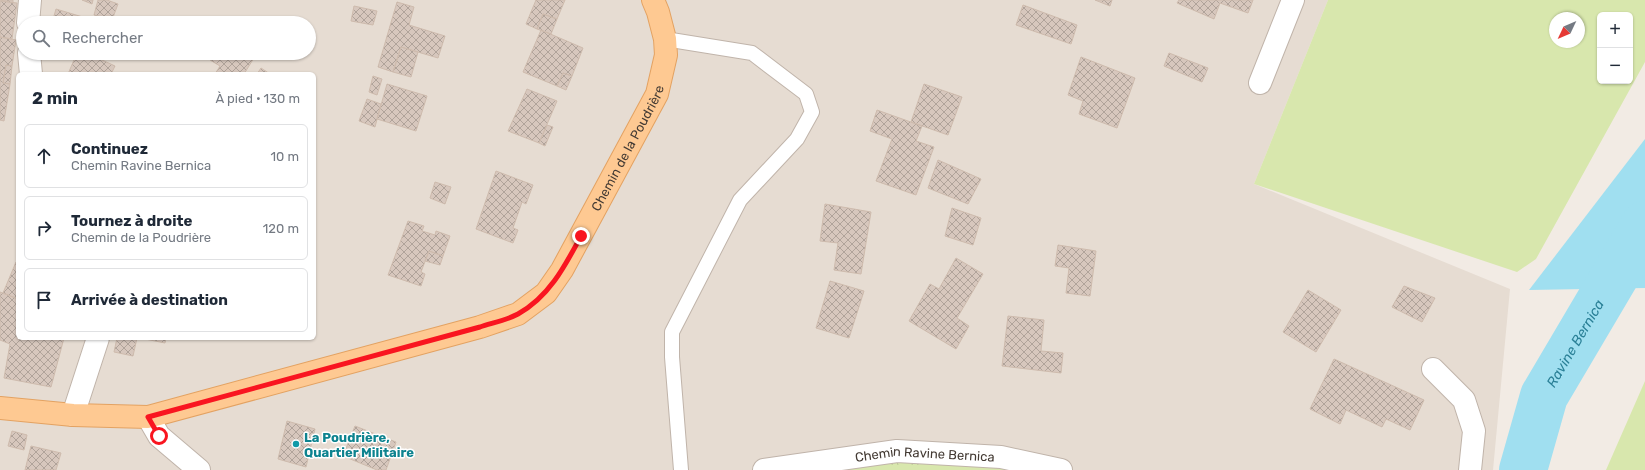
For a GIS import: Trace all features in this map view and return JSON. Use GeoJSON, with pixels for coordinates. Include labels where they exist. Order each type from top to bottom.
{"type":"FeatureCollection","features":[{"type":"Feature","properties":{"kind":"main road","name":"Chemin de la Poudrière"},"geometry":{"type":"LineString","coordinates":[[0,408],[73,415],[148,417],[480,327],[518,314],[546,293],[562,270],[639,130],[657,94],[666,54],[666,39],[653,0]]}},
{"type":"Feature","properties":{"kind":"street"},"geometry":{"type":"LineString","coordinates":[[25,16],[30,0]]}},
{"type":"Feature","properties":{"kind":"street"},"geometry":{"type":"LineString","coordinates":[[1260,84],[1293,0]]}},
{"type":"Feature","properties":{"kind":"street"},"geometry":{"type":"LineString","coordinates":[[30,60],[31,72]]}},
{"type":"Feature","properties":{"kind":"street"},"geometry":{"type":"LineString","coordinates":[[73,415],[97,340]]}},
{"type":"Feature","properties":{"kind":"street"},"geometry":{"type":"LineString","coordinates":[[1433,369],[1464,400],[1474,431],[1470,470]]}},
{"type":"Feature","properties":{"kind":"street"},"geometry":{"type":"LineString","coordinates":[[148,417],[159,436],[199,470]]}},
{"type":"Feature","properties":{"kind":"street","name":"Chemin Ravine Bernica"},"geometry":{"type":"LineString","coordinates":[[764,470],[897,451],[1001,456],[1061,470]]}},
{"type":"Feature","properties":{"kind":"lane"},"geometry":{"type":"LineString","coordinates":[[666,39],[752,53],[806,94],[812,112],[797,139],[740,200],[672,332],[672,357],[681,470]]}},
{"type":"Feature","properties":{"kind":"shaded area"},"geometry":{"type":"Polygon","coordinates":[[[0,0],[1328,0],[1254,184],[1510,289],[1493,470],[0,470],[0,0]]]}},
{"type":"Feature","properties":{"kind":"green space"},"geometry":{"type":"Polygon","coordinates":[[[1328,0],[1645,0],[1645,62],[1633,84],[1633,12],[1597,12],[1597,84],[1633,84],[1536,259],[1517,272],[1254,184],[1328,0]]]}},
{"type":"Feature","properties":{"kind":"green space"},"geometry":{"type":"Polygon","coordinates":[[[1645,381],[1645,470],[1606,470],[1645,381]]]}},
{"type":"Feature","properties":{"kind":"green space"},"geometry":{"type":"Polygon","coordinates":[[[897,451],[1061,470],[764,470],[897,451]]]}},
{"type":"Feature","properties":{"kind":"water"},"geometry":{"type":"Polygon","coordinates":[[[1645,139],[1645,288],[1529,290],[1645,139]]]}},
{"type":"Feature","properties":{"kind":"building"},"geometry":{"type":"Polygon","coordinates":[[[0,0],[13,0],[13,3],[0,0]]]}},
{"type":"Feature","properties":{"kind":"building"},"geometry":{"type":"Polygon","coordinates":[[[82,0],[93,0],[92,4],[82,0]]]}},
{"type":"Feature","properties":{"kind":"building"},"geometry":{"type":"Polygon","coordinates":[[[98,0],[107,0],[118,4],[114,16],[94,15],[98,0]]]}},
{"type":"Feature","properties":{"kind":"building"},"geometry":{"type":"Polygon","coordinates":[[[536,0],[565,0],[557,19],[543,14],[537,29],[526,24],[536,0]]]}},
{"type":"Feature","properties":{"kind":"building"},"geometry":{"type":"Polygon","coordinates":[[[1095,0],[1112,0],[1110,6],[1095,0]]]}},
{"type":"Feature","properties":{"kind":"building"},"geometry":{"type":"Polygon","coordinates":[[[1179,0],[1253,0],[1248,13],[1220,3],[1214,19],[1177,3],[1179,0]]]}},
{"type":"Feature","properties":{"kind":"building"},"geometry":{"type":"Polygon","coordinates":[[[0,1],[17,3],[12,39],[0,37],[0,1]]]}},
{"type":"Feature","properties":{"kind":"building"},"geometry":{"type":"Polygon","coordinates":[[[397,2],[414,7],[409,25],[445,36],[438,58],[401,47],[393,72],[378,67],[397,2]]]}},
{"type":"Feature","properties":{"kind":"building"},"geometry":{"type":"Polygon","coordinates":[[[1023,5],[1077,25],[1071,44],[1016,25],[1023,5]]]}},
{"type":"Feature","properties":{"kind":"building"},"geometry":{"type":"Polygon","coordinates":[[[354,6],[377,11],[373,25],[351,21],[354,6]]]}},
{"type":"Feature","properties":{"kind":"building"},"geometry":{"type":"Polygon","coordinates":[[[56,9],[79,16],[54,16],[56,9]]]}},
{"type":"Feature","properties":{"kind":"building"},"geometry":{"type":"Polygon","coordinates":[[[543,14],[557,19],[551,34],[537,29],[543,14]]]}},
{"type":"Feature","properties":{"kind":"building"},"geometry":{"type":"Polygon","coordinates":[[[541,30],[583,48],[572,76],[563,73],[557,86],[523,72],[541,30]]]}},
{"type":"Feature","properties":{"kind":"building"},"geometry":{"type":"Polygon","coordinates":[[[0,37],[16,40],[12,66],[6,65],[3,83],[10,84],[4,121],[0,120],[0,37]]]}},
{"type":"Feature","properties":{"kind":"building"},"geometry":{"type":"Polygon","coordinates":[[[401,47],[418,52],[411,77],[393,72],[401,47]]]}},
{"type":"Feature","properties":{"kind":"building"},"geometry":{"type":"Polygon","coordinates":[[[1169,53],[1208,68],[1202,82],[1164,66],[1169,53]]]}},
{"type":"Feature","properties":{"kind":"building"},"geometry":{"type":"Polygon","coordinates":[[[1081,57],[1135,78],[1117,128],[1079,114],[1083,101],[1068,95],[1081,57]]]}},
{"type":"Feature","properties":{"kind":"building"},"geometry":{"type":"Polygon","coordinates":[[[74,60],[102,60],[115,66],[112,72],[69,72],[74,60]]]}},
{"type":"Feature","properties":{"kind":"building"},"geometry":{"type":"Polygon","coordinates":[[[210,60],[253,60],[245,72],[216,72],[220,66],[210,60]]]}},
{"type":"Feature","properties":{"kind":"building"},"geometry":{"type":"Polygon","coordinates":[[[6,65],[12,66],[10,84],[3,83],[6,65]]]}},
{"type":"Feature","properties":{"kind":"building"},"geometry":{"type":"Polygon","coordinates":[[[261,68],[267,72],[258,72],[261,68]]]}},
{"type":"Feature","properties":{"kind":"building"},"geometry":{"type":"Polygon","coordinates":[[[563,73],[572,76],[566,90],[557,86],[563,73]]]}},
{"type":"Feature","properties":{"kind":"building"},"geometry":{"type":"Polygon","coordinates":[[[373,76],[382,79],[377,95],[369,92],[373,76]]]}},
{"type":"Feature","properties":{"kind":"building"},"geometry":{"type":"Polygon","coordinates":[[[387,84],[427,96],[416,131],[377,119],[387,84]]]}},
{"type":"Feature","properties":{"kind":"building"},"geometry":{"type":"Polygon","coordinates":[[[924,84],[962,97],[948,135],[911,122],[924,84]]]}},
{"type":"Feature","properties":{"kind":"building"},"geometry":{"type":"Polygon","coordinates":[[[527,89],[557,101],[539,143],[508,131],[527,89]]]}},
{"type":"Feature","properties":{"kind":"building"},"geometry":{"type":"Polygon","coordinates":[[[367,99],[381,104],[375,127],[359,121],[367,99]]]}},
{"type":"Feature","properties":{"kind":"building"},"geometry":{"type":"Polygon","coordinates":[[[877,110],[922,126],[916,141],[934,147],[916,195],[876,181],[892,139],[870,131],[877,110]]]}},
{"type":"Feature","properties":{"kind":"building"},"geometry":{"type":"Polygon","coordinates":[[[547,125],[553,127],[545,146],[539,143],[547,125]]]}},
{"type":"Feature","properties":{"kind":"building"},"geometry":{"type":"Polygon","coordinates":[[[938,160],[981,179],[968,204],[928,188],[938,160]]]}},
{"type":"Feature","properties":{"kind":"building"},"geometry":{"type":"Polygon","coordinates":[[[496,171],[533,185],[526,204],[522,202],[513,228],[518,230],[513,243],[476,229],[496,171]]]}},
{"type":"Feature","properties":{"kind":"building"},"geometry":{"type":"Polygon","coordinates":[[[435,182],[451,187],[445,204],[430,198],[435,182]]]}},
{"type":"Feature","properties":{"kind":"building"},"geometry":{"type":"Polygon","coordinates":[[[825,204],[871,212],[861,274],[834,270],[838,243],[820,241],[825,204]]]}},
{"type":"Feature","properties":{"kind":"building"},"geometry":{"type":"Polygon","coordinates":[[[952,208],[981,218],[973,245],[945,236],[952,208]]]}},
{"type":"Feature","properties":{"kind":"building"},"geometry":{"type":"Polygon","coordinates":[[[408,221],[424,226],[422,231],[435,235],[436,231],[450,236],[443,256],[429,251],[421,272],[425,274],[421,286],[388,275],[408,221]]]}},
{"type":"Feature","properties":{"kind":"building"},"geometry":{"type":"Polygon","coordinates":[[[1058,245],[1096,251],[1090,296],[1066,293],[1069,268],[1055,266],[1058,245]]]}},
{"type":"Feature","properties":{"kind":"building"},"geometry":{"type":"Polygon","coordinates":[[[429,251],[443,256],[440,265],[425,261],[429,251]]]}},
{"type":"Feature","properties":{"kind":"building"},"geometry":{"type":"Polygon","coordinates":[[[956,258],[983,274],[957,318],[969,326],[956,349],[909,321],[930,284],[939,289],[956,258]]]}},
{"type":"Feature","properties":{"kind":"building"},"geometry":{"type":"Polygon","coordinates":[[[16,262],[16,298],[3,293],[16,262]]]}},
{"type":"Feature","properties":{"kind":"building"},"geometry":{"type":"Polygon","coordinates":[[[830,281],[864,291],[849,338],[816,328],[830,281]]]}},
{"type":"Feature","properties":{"kind":"building"},"geometry":{"type":"Polygon","coordinates":[[[1404,286],[1435,298],[1422,322],[1392,307],[1404,286]]]}},
{"type":"Feature","properties":{"kind":"building"},"geometry":{"type":"Polygon","coordinates":[[[1308,290],[1341,310],[1316,352],[1283,332],[1308,290]]]}},
{"type":"Feature","properties":{"kind":"building"},"geometry":{"type":"Polygon","coordinates":[[[0,292],[16,298],[16,340],[63,340],[51,387],[4,378],[10,344],[0,340],[0,292]]]}},
{"type":"Feature","properties":{"kind":"building"},"geometry":{"type":"Polygon","coordinates":[[[1008,316],[1044,320],[1041,351],[1063,353],[1061,373],[1002,366],[1008,316]]]}},
{"type":"Feature","properties":{"kind":"building"},"geometry":{"type":"Polygon","coordinates":[[[117,340],[137,340],[133,356],[114,352],[117,340]]]}},
{"type":"Feature","properties":{"kind":"building"},"geometry":{"type":"Polygon","coordinates":[[[150,340],[166,340],[165,343],[150,340]]]}},
{"type":"Feature","properties":{"kind":"building"},"geometry":{"type":"Polygon","coordinates":[[[1334,359],[1424,400],[1410,430],[1386,419],[1382,427],[1346,410],[1340,424],[1310,409],[1334,359]]]}},
{"type":"Feature","properties":{"kind":"building","name":"La Poudrière, Quartier Militaire"},"geometry":{"type":"Polygon","coordinates":[[[287,421],[315,429],[306,467],[278,459],[287,421]]]}},
{"type":"Feature","properties":{"kind":"building"},"geometry":{"type":"Polygon","coordinates":[[[355,426],[396,442],[386,470],[377,470],[343,456],[355,426]]]}},
{"type":"Feature","properties":{"kind":"building"},"geometry":{"type":"Polygon","coordinates":[[[12,431],[27,435],[24,450],[8,446],[12,431]]]}},
{"type":"Feature","properties":{"kind":"building"},"geometry":{"type":"Polygon","coordinates":[[[31,446],[61,453],[56,470],[25,470],[31,446]]]}},
{"type":"Feature","properties":{"kind":"waterway","name":"Ravine Bernica"},"geometry":{"type":"LineString","coordinates":[[1523,470],[1544,396],[1645,225]]}},
{"type":"Feature","properties":{"kind":"place","name":"La Poudrière, Quartier Militaire"},"geometry":{"type":"Point","coordinates":[296,444]}},
{"type":"Feature","properties":{"kind":"route"},"geometry":{"type":"LineString","coordinates":[[159,436],[148,417],[480,327],[518,314],[546,293],[562,270],[581,236]]}}]}
